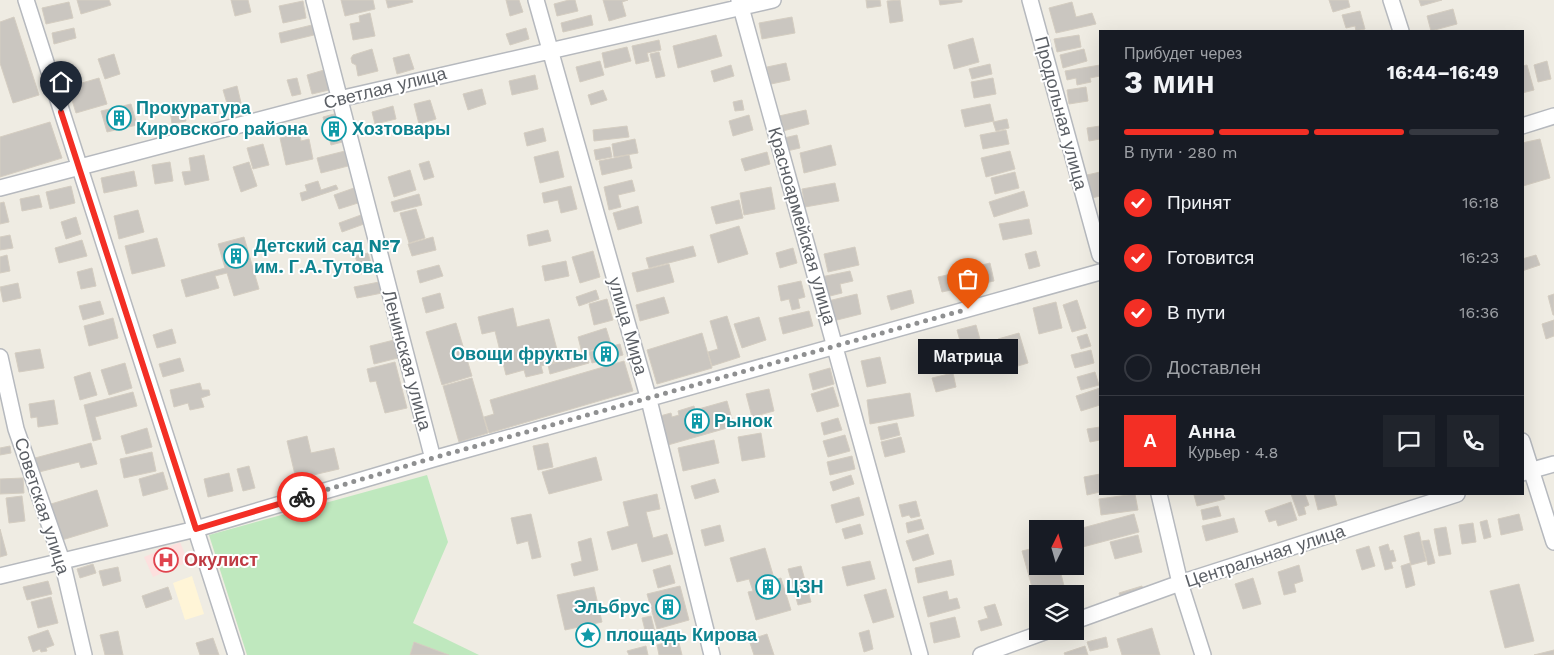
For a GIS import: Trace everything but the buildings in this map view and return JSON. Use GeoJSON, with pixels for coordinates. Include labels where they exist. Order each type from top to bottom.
{"type":"FeatureCollection","features":[{"type":"Feature","properties":{"kind":"street"},"geometry":{"type":"LineString","coordinates":[[26,0],[236,655]]}},
{"type":"Feature","properties":{"kind":"street","name":"Ленинская улица"},"geometry":{"type":"LineString","coordinates":[[314,0],[338,99],[433,458]]}},
{"type":"Feature","properties":{"kind":"street","name":"улица Мира"},"geometry":{"type":"LineString","coordinates":[[536,0],[649,400],[712,655]]}},
{"type":"Feature","properties":{"kind":"street","name":"Светлая улица"},"geometry":{"type":"LineString","coordinates":[[0,188],[338,99],[740,4],[773,0]]}},
{"type":"Feature","properties":{"kind":"street","name":"Продольная улица"},"geometry":{"type":"LineString","coordinates":[[1030,0],[1099,251]]}},
{"type":"Feature","properties":{"kind":"street"},"geometry":{"type":"LineString","coordinates":[[1391,0],[1401,30]]}},
{"type":"Feature","properties":{"kind":"street","name":"Красноармейская улица"},"geometry":{"type":"LineString","coordinates":[[740,4],[920,655]]}},
{"type":"Feature","properties":{"kind":"street"},"geometry":{"type":"LineString","coordinates":[[1524,125],[1554,116]]}},
{"type":"Feature","properties":{"kind":"street"},"geometry":{"type":"LineString","coordinates":[[0,576],[196,529],[433,458],[649,400],[1099,272]]}},
{"type":"Feature","properties":{"kind":"street","name":"Советская улица"},"geometry":{"type":"LineString","coordinates":[[0,357],[16,429],[62,561],[84,655]]}},
{"type":"Feature","properties":{"kind":"street"},"geometry":{"type":"LineString","coordinates":[[1524,453],[1527,472],[1554,542]]}},
{"type":"Feature","properties":{"kind":"street"},"geometry":{"type":"LineString","coordinates":[[1527,472],[1554,464]]}},
{"type":"Feature","properties":{"kind":"street"},"geometry":{"type":"LineString","coordinates":[[1158,495],[1180,583],[1203,655]]}},
{"type":"Feature","properties":{"kind":"street","name":"Центральная улица"},"geometry":{"type":"LineString","coordinates":[[1084,618],[1180,583],[1454,495]]}},
{"type":"Feature","properties":{"kind":"street"},"geometry":{"type":"LineString","coordinates":[[981,655],[1029,638]]}},
{"type":"Feature","properties":{"kind":"shaded area","name":"Окулист"},"geometry":{"type":"Polygon","coordinates":[[[180,542],[188,562],[153,577],[144,557],[180,542]]]}},
{"type":"Feature","properties":{"kind":"shaded area"},"geometry":{"type":"Polygon","coordinates":[[[192,576],[204,614],[185,620],[173,583],[192,576]]]}},
{"type":"Feature","properties":{"kind":"green space"},"geometry":{"type":"Polygon","coordinates":[[[427,475],[448,542],[413,623],[479,655],[247,655],[209,535],[427,475]]]}},
{"type":"Feature","properties":{"kind":"way so far"},"geometry":{"type":"LineString","coordinates":[[302,497],[433,458],[649,400],[968,309]]}},
{"type":"Feature","properties":{"kind":"place","name":"Прокуратура Кировского района"},"geometry":{"type":"Point","coordinates":[119,118]}},
{"type":"Feature","properties":{"kind":"place","name":"Хозтовары"},"geometry":{"type":"Point","coordinates":[334,129]}},
{"type":"Feature","properties":{"kind":"place","name":"Детский сад №7 им. Г.А.Тутова"},"geometry":{"type":"Point","coordinates":[236,256]}},
{"type":"Feature","properties":{"kind":"place","name":"Матрица"},"geometry":{"type":"Point","coordinates":[968,309]}},
{"type":"Feature","properties":{"kind":"place","name":"Овощи фрукты"},"geometry":{"type":"Point","coordinates":[606,354]}},
{"type":"Feature","properties":{"kind":"place","name":"Рынок"},"geometry":{"type":"Point","coordinates":[697,421]}},
{"type":"Feature","properties":{"kind":"place","name":"Окулист"},"geometry":{"type":"Point","coordinates":[166,560]}},
{"type":"Feature","properties":{"kind":"place","name":"ЦЗН"},"geometry":{"type":"Point","coordinates":[768,587]}},
{"type":"Feature","properties":{"kind":"place","name":"Эльбрус"},"geometry":{"type":"Point","coordinates":[668,607]}},
{"type":"Feature","properties":{"kind":"place","name":"площадь Кирова"},"geometry":{"type":"Point","coordinates":[588,635]}},
{"type":"Feature","properties":{"kind":"route"},"geometry":{"type":"LineString","coordinates":[[61,112],[196,529],[302,497]]}}]}
